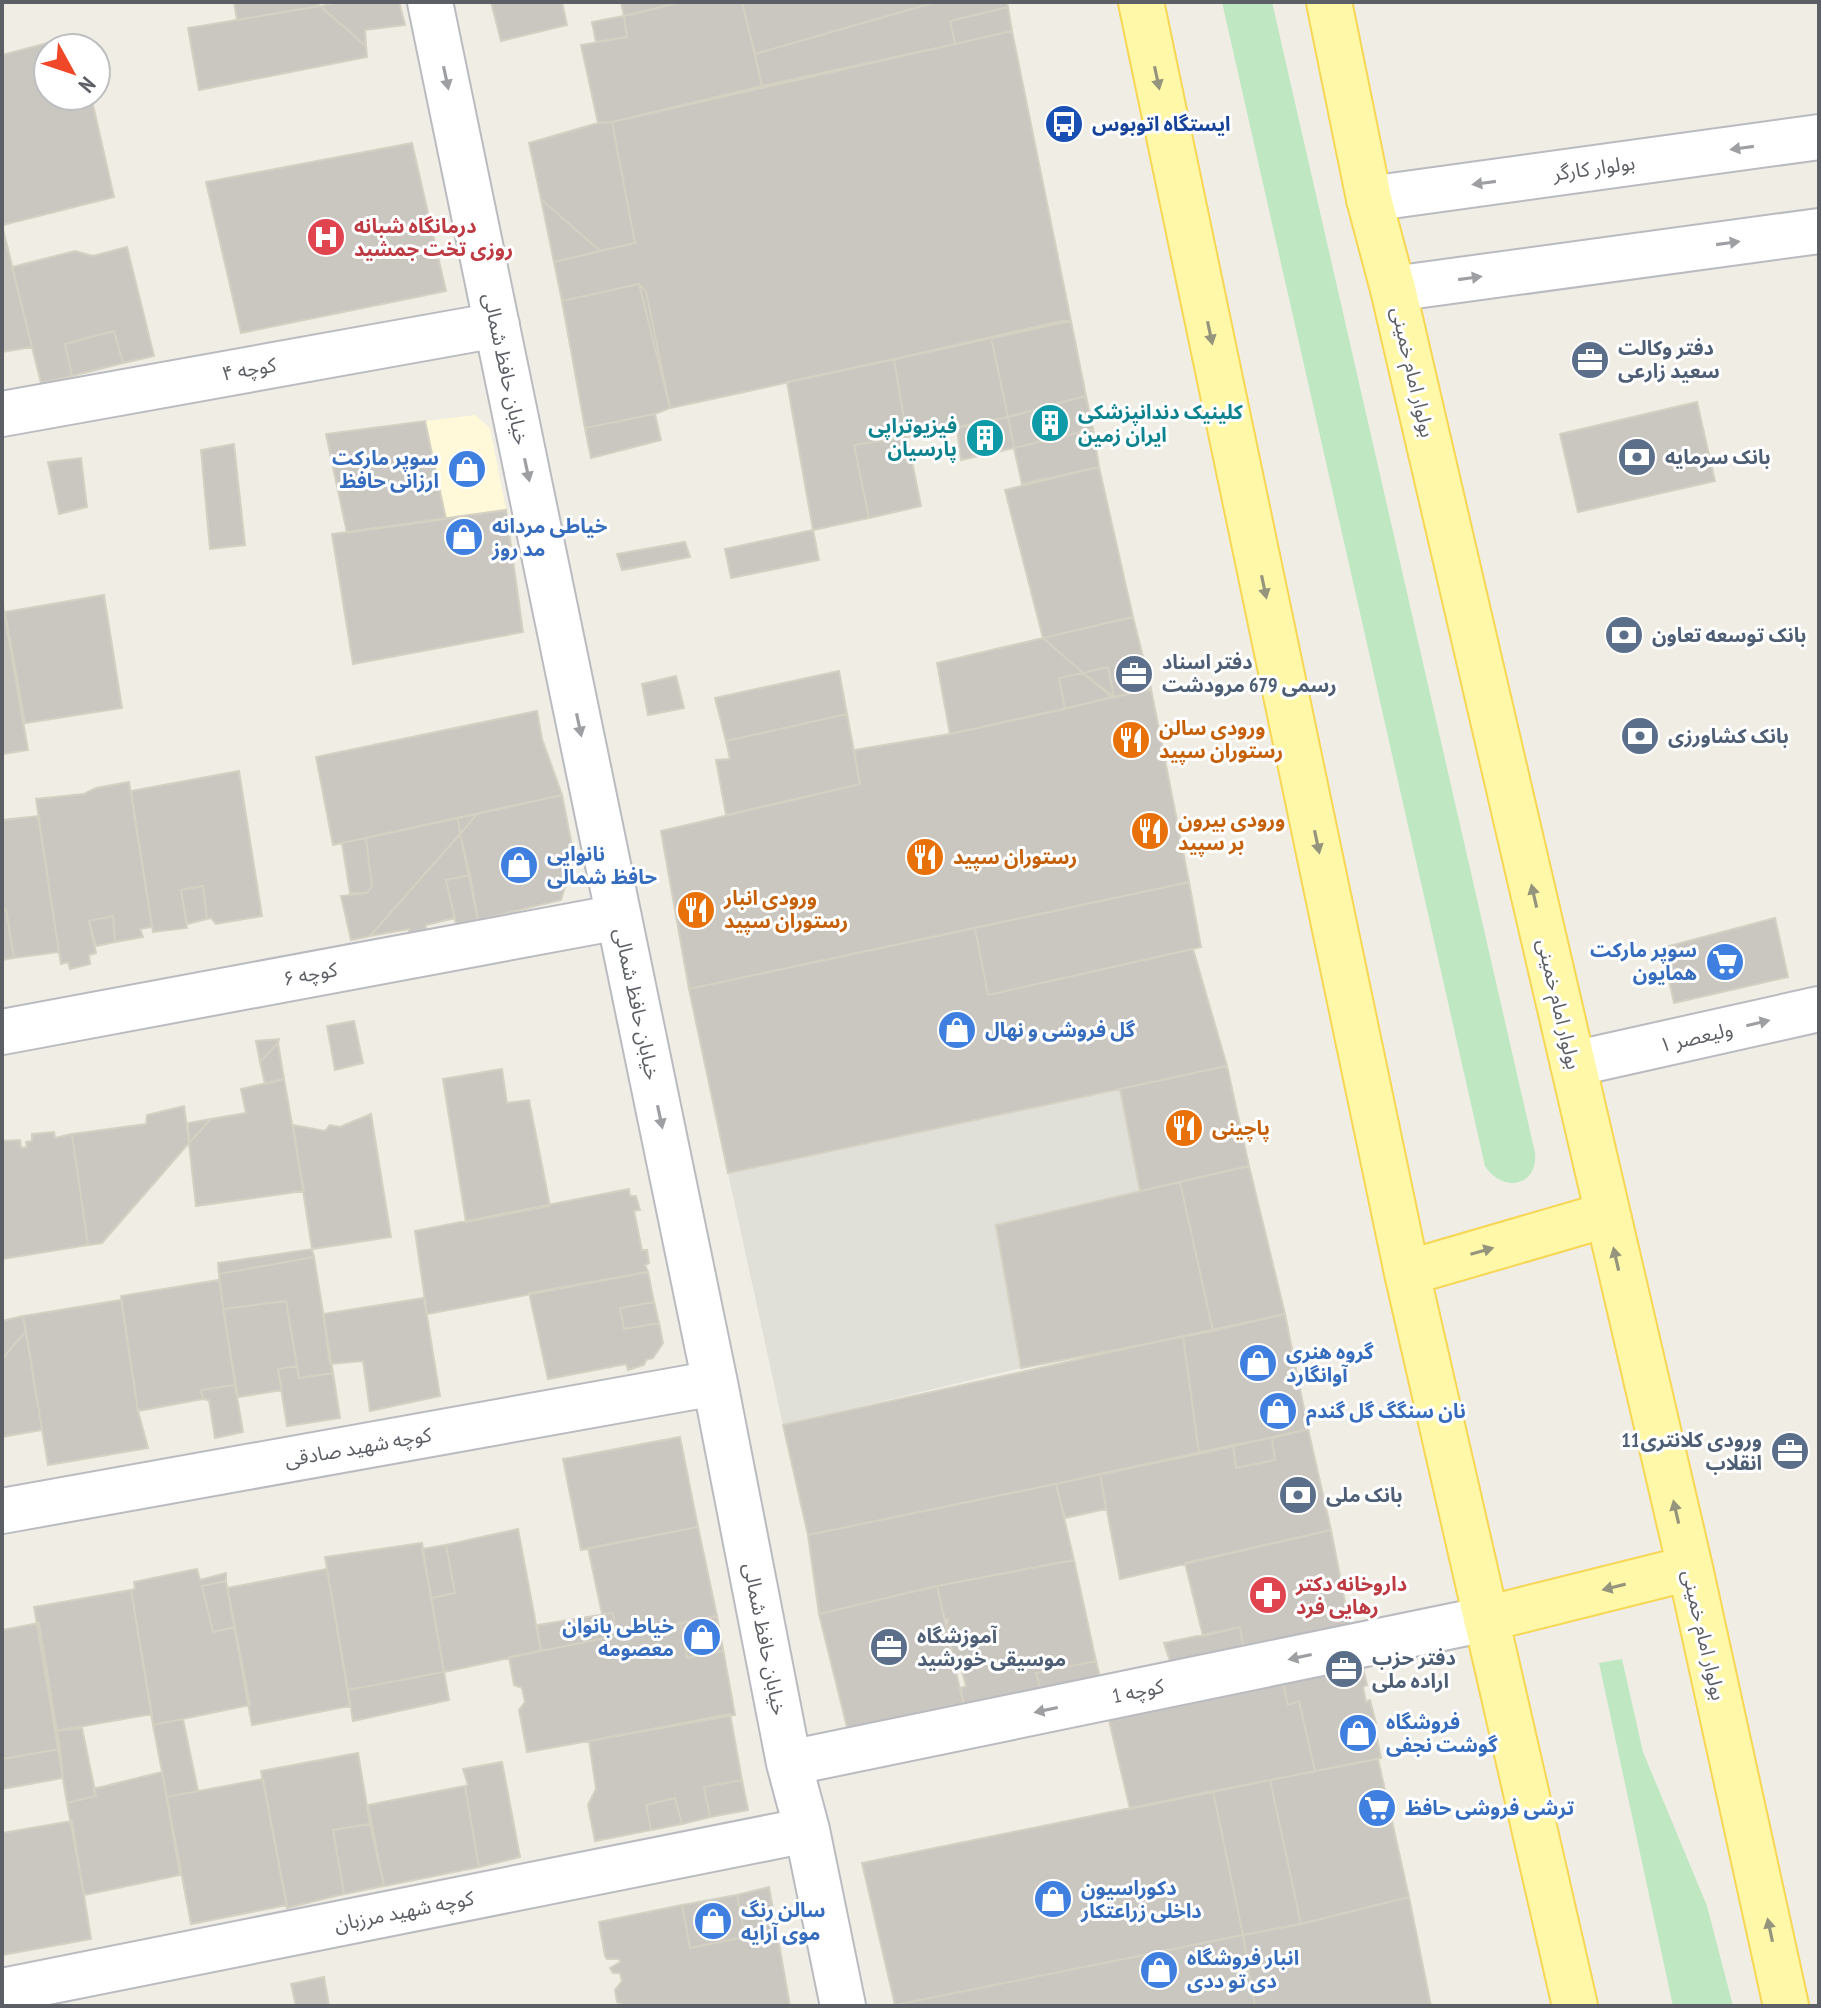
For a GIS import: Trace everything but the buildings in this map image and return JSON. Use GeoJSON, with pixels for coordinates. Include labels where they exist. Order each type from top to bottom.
{"type":"FeatureCollection","features":[{"type":"Feature","properties":{"kind":"main road"},"geometry":{"type":"LineString","coordinates":[[1141,2],[1407,1273],[1575,2006]]}},
{"type":"Feature","properties":{"kind":"main road","name":"بولوار امام خمینی"},"geometry":{"type":"LineString","coordinates":[[1329,2],[1369,199],[1393,289],[1690,1568],[1786,2006]]}},
{"type":"Feature","properties":{"kind":"main road"},"geometry":{"type":"LineString","coordinates":[[1407,1273],[1606,1215]]}},
{"type":"Feature","properties":{"kind":"main road"},"geometry":{"type":"LineString","coordinates":[[1486,1619],[1690,1568]]}},
{"type":"Feature","properties":{"kind":"street","name":"خیابان حافظ شمالی"},"geometry":{"type":"LineString","coordinates":[[430,2],[715,1383],[789,1763],[807,1830],[843,2006]]}},
{"type":"Feature","properties":{"kind":"street","name":"بولوار کارگر"},"geometry":{"type":"LineString","coordinates":[[1369,199],[1819,137]]}},
{"type":"Feature","properties":{"kind":"street"},"geometry":{"type":"LineString","coordinates":[[1393,289],[1819,231]]}},
{"type":"Feature","properties":{"kind":"street","name":"کوچه ۴"},"geometry":{"type":"LineString","coordinates":[[2,414],[497,325]]}},
{"type":"Feature","properties":{"kind":"street","name":"کوچه ۶"},"geometry":{"type":"LineString","coordinates":[[2,1032],[619,917]]}},
{"type":"Feature","properties":{"kind":"street","name":"ولیعصر ۱"},"geometry":{"type":"LineString","coordinates":[[1573,1064],[1819,1009]]}},
{"type":"Feature","properties":{"kind":"street","name":"کوچه شهید صادقی"},"geometry":{"type":"LineString","coordinates":[[2,1511],[715,1383]]}},
{"type":"Feature","properties":{"kind":"street","name":"کوچه 1"},"geometry":{"type":"LineString","coordinates":[[789,1763],[1486,1619]]}},
{"type":"Feature","properties":{"kind":"street","name":"کوچه شهید مرزبان"},"geometry":{"type":"LineString","coordinates":[[2,1991],[807,1830]]}},
{"type":"Feature","properties":{"kind":"shaded area","name":"سوپر مارکت ارزانی حافظ"},"geometry":{"type":"Polygon","coordinates":[[[475,415],[490,428],[506,510],[446,519],[425,421],[475,415]]]}},
{"type":"Feature","properties":{"kind":"shaded area"},"geometry":{"type":"Polygon","coordinates":[[[1120,1089],[1140,1191],[996,1224],[1021,1368],[783,1425],[728,1173],[1120,1089]]]}},
{"type":"Feature","properties":{"kind":"green space"},"geometry":{"type":"Polygon","coordinates":[[[1222,2],[1272,2],[1535,1153],[1531,1173],[1518,1182],[1500,1180],[1485,1166],[1222,2]]]}},
{"type":"Feature","properties":{"kind":"green space"},"geometry":{"type":"Polygon","coordinates":[[[1622,1659],[1643,1752],[1707,1906],[1733,2006],[1673,2006],[1599,1663],[1622,1659]]]}},
{"type":"Feature","properties":{"kind":"place","name":"ایستگاه اتوبوس"},"geometry":{"type":"Point","coordinates":[1064,124]}},
{"type":"Feature","properties":{"kind":"place","name":"درمانگاه شبانه روزی تخت جمشید"},"geometry":{"type":"Point","coordinates":[326,237]}},
{"type":"Feature","properties":{"kind":"place","name":"دفتر وکالت سعید زارعی"},"geometry":{"type":"Point","coordinates":[1590,360]}},
{"type":"Feature","properties":{"kind":"place","name":"کلینیک دندانپزشکی ایران زمین"},"geometry":{"type":"Point","coordinates":[1050,423]}},
{"type":"Feature","properties":{"kind":"place","name":"فیزیوتراپی پارسیان"},"geometry":{"type":"Point","coordinates":[985,438]}},
{"type":"Feature","properties":{"kind":"place","name":"بانک سرمایه"},"geometry":{"type":"Point","coordinates":[1637,457]}},
{"type":"Feature","properties":{"kind":"place","name":"سوپر مارکت ارزانی حافظ"},"geometry":{"type":"Point","coordinates":[467,469]}},
{"type":"Feature","properties":{"kind":"place","name":"خیاطی مردانه مد روز"},"geometry":{"type":"Point","coordinates":[464,537]}},
{"type":"Feature","properties":{"kind":"place","name":"بانک توسعه تعاون"},"geometry":{"type":"Point","coordinates":[1624,635]}},
{"type":"Feature","properties":{"kind":"place","name":"دفتر اسناد رسمی 679 مرودشت"},"geometry":{"type":"Point","coordinates":[1134,674]}},
{"type":"Feature","properties":{"kind":"place","name":"بانک کشاورزی"},"geometry":{"type":"Point","coordinates":[1640,736]}},
{"type":"Feature","properties":{"kind":"place","name":"ورودی سالن رستوران سپید"},"geometry":{"type":"Point","coordinates":[1131,740]}},
{"type":"Feature","properties":{"kind":"place","name":"ورودی بیرون بر سپید"},"geometry":{"type":"Point","coordinates":[1150,831]}},
{"type":"Feature","properties":{"kind":"place","name":"رستوران سپید"},"geometry":{"type":"Point","coordinates":[925,857]}},
{"type":"Feature","properties":{"kind":"place","name":"نانوایی حافظ شمالی"},"geometry":{"type":"Point","coordinates":[519,865]}},
{"type":"Feature","properties":{"kind":"place","name":"ورودی انبار رستوران سپید"},"geometry":{"type":"Point","coordinates":[696,910]}},
{"type":"Feature","properties":{"kind":"place","name":"سوپر مارکت همایون"},"geometry":{"type":"Point","coordinates":[1725,962]}},
{"type":"Feature","properties":{"kind":"place","name":"گل فروشی و نهال"},"geometry":{"type":"Point","coordinates":[957,1030]}},
{"type":"Feature","properties":{"kind":"place","name":"پاچینی"},"geometry":{"type":"Point","coordinates":[1184,1128]}},
{"type":"Feature","properties":{"kind":"place","name":"گروه هنری آوانگارد"},"geometry":{"type":"Point","coordinates":[1258,1363]}},
{"type":"Feature","properties":{"kind":"place","name":"نان سنگگ گل گندم"},"geometry":{"type":"Point","coordinates":[1278,1411]}},
{"type":"Feature","properties":{"kind":"place","name":"ورودی کلانتری11 انقلاب"},"geometry":{"type":"Point","coordinates":[1790,1451]}},
{"type":"Feature","properties":{"kind":"place","name":"بانک ملی"},"geometry":{"type":"Point","coordinates":[1298,1495]}},
{"type":"Feature","properties":{"kind":"place","name":"داروخانه دکتر رهایی فرد"},"geometry":{"type":"Point","coordinates":[1268,1595]}},
{"type":"Feature","properties":{"kind":"place","name":"خیاطی بانوان معصومه"},"geometry":{"type":"Point","coordinates":[702,1637]}},
{"type":"Feature","properties":{"kind":"place","name":"آموزشگاه موسیقی خورشید"},"geometry":{"type":"Point","coordinates":[889,1647]}},
{"type":"Feature","properties":{"kind":"place","name":"دفتر حزب اراده ملی"},"geometry":{"type":"Point","coordinates":[1344,1669]}},
{"type":"Feature","properties":{"kind":"place","name":"فروشگاه گوشت نجفی"},"geometry":{"type":"Point","coordinates":[1358,1733]}},
{"type":"Feature","properties":{"kind":"place","name":"ترشی فروشی حافظ"},"geometry":{"type":"Point","coordinates":[1377,1808]}},
{"type":"Feature","properties":{"kind":"place","name":"دکوراسیون داخلی زراعتکار"},"geometry":{"type":"Point","coordinates":[1053,1899]}},
{"type":"Feature","properties":{"kind":"place","name":"سالن رنگ موی آرایه"},"geometry":{"type":"Point","coordinates":[713,1921]}},
{"type":"Feature","properties":{"kind":"place","name":"انبار فروشگاه دی تو ددی"},"geometry":{"type":"Point","coordinates":[1159,1970]}}]}
